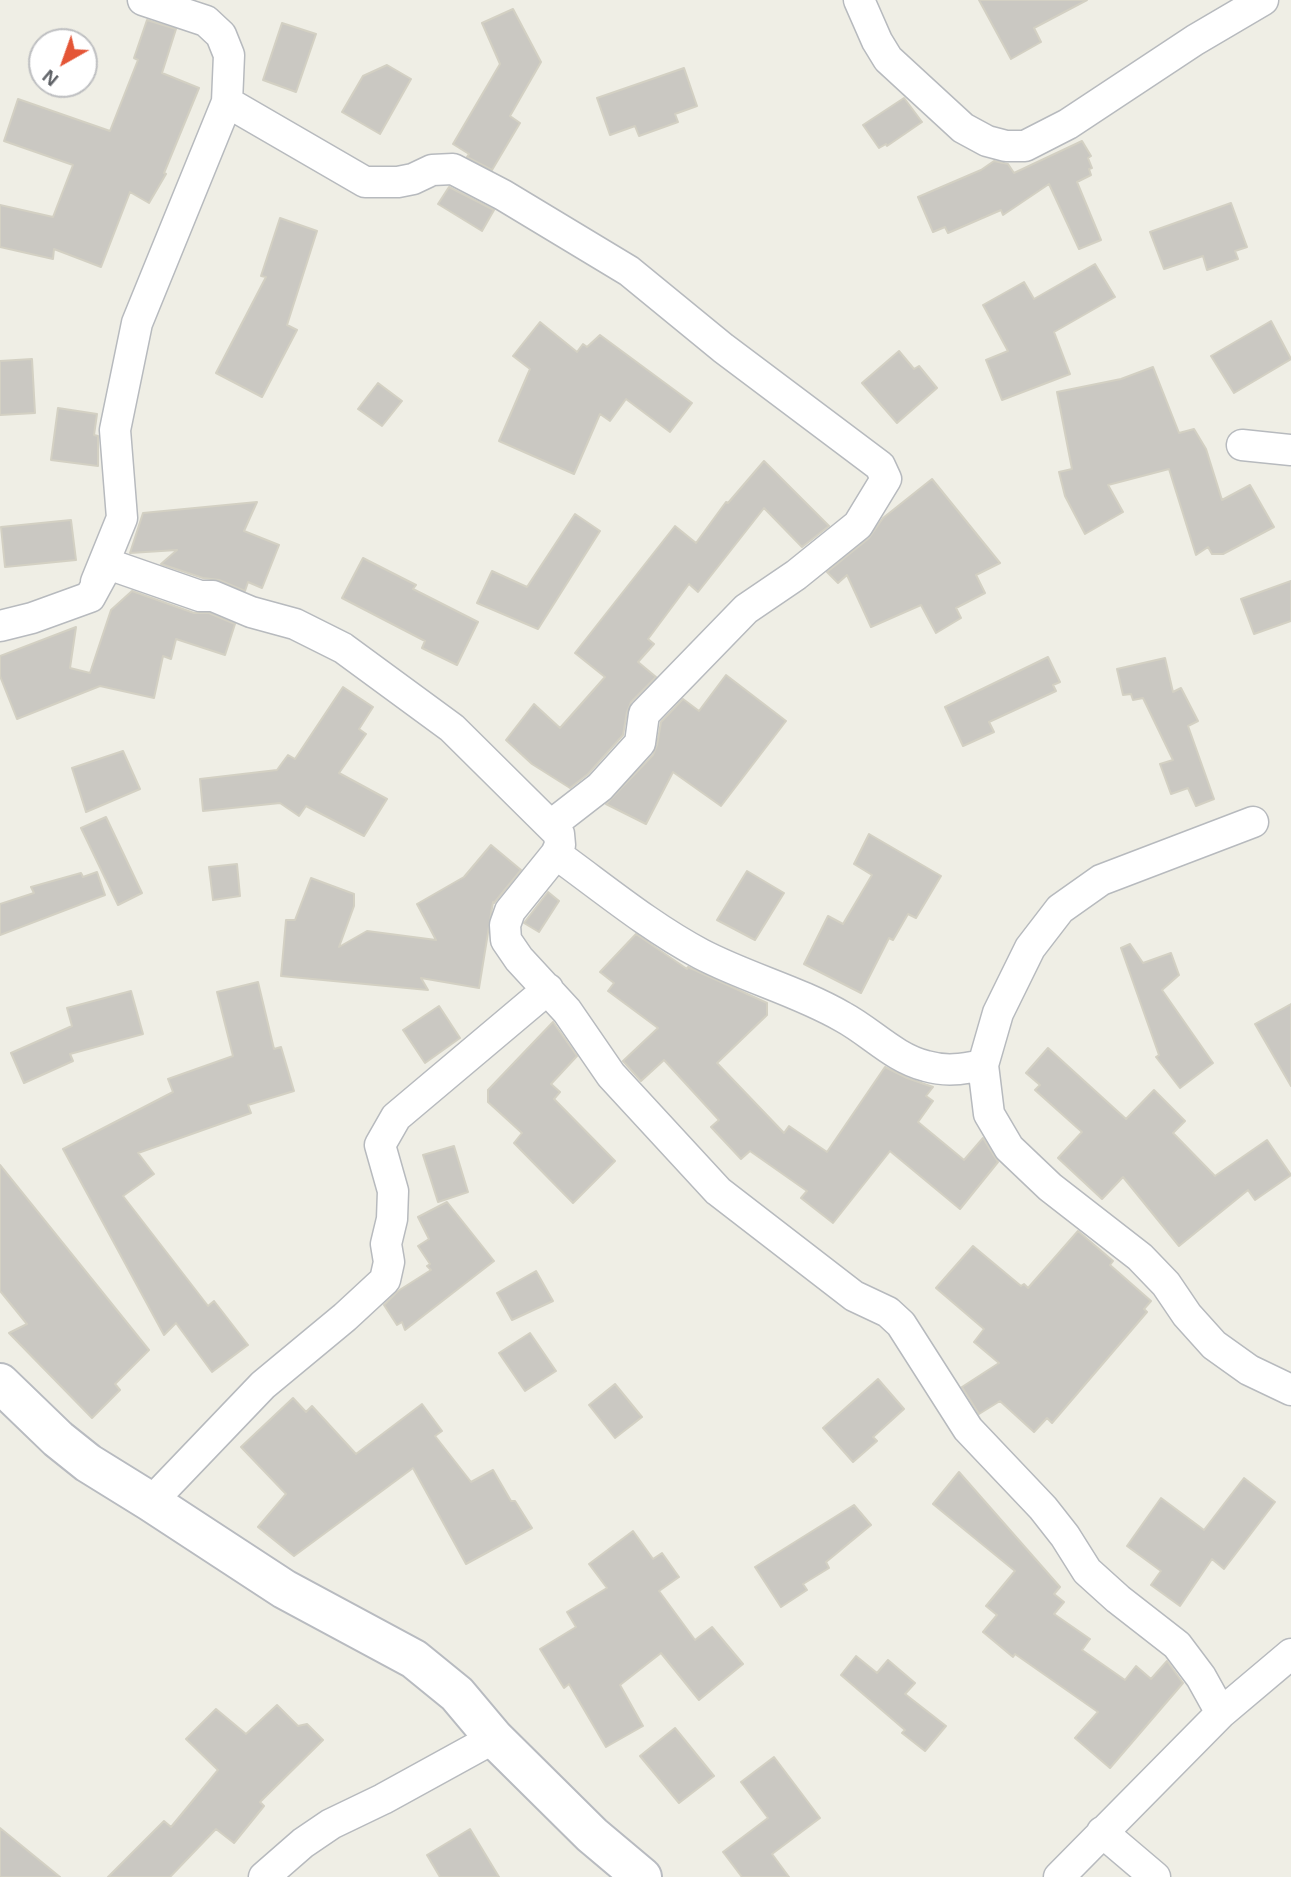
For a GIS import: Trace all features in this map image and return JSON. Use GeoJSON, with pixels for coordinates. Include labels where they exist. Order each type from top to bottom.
{"type":"FeatureCollection","features":[{"type":"Feature","properties":{"kind":"street"},"geometry":{"type":"LineString","coordinates":[[90,597],[122,518],[115,430],[137,323],[226,102],[229,55],[221,35],[205,22],[143,0]]}},
{"type":"Feature","properties":{"kind":"street"},"geometry":{"type":"LineString","coordinates":[[859,0],[888,59],[963,128],[987,141],[1006,146],[1026,146],[1068,124],[1195,40],[1263,0]]}},
{"type":"Feature","properties":{"kind":"street"},"geometry":{"type":"LineString","coordinates":[[226,102],[365,182],[398,182],[432,170],[453,169],[503,195],[629,271],[723,348],[880,466],[886,479],[859,525],[796,575],[746,609],[644,715],[640,743],[600,787],[551,825]]}},
{"type":"Feature","properties":{"kind":"street"},"geometry":{"type":"LineString","coordinates":[[1242,445],[1291,450]]}},
{"type":"Feature","properties":{"kind":"street"},"geometry":{"type":"LineString","coordinates":[[0,626],[32,618],[90,597],[108,564],[200,596],[213,596],[251,612],[295,624],[343,648],[452,728],[559,834],[560,845],[556,854],[510,911],[505,925],[506,940],[519,959],[567,1011],[611,1075],[718,1191],[855,1296],[888,1312],[901,1324],[968,1429],[1043,1508],[1087,1571],[1177,1645],[1201,1677],[1221,1713]]}},
{"type":"Feature","properties":{"kind":"street"},"geometry":{"type":"LineString","coordinates":[[1252,822],[1101,880],[1060,909],[1030,948],[998,1013],[983,1065],[989,1114],[1009,1147],[1050,1186],[1140,1257],[1166,1284],[1187,1315],[1214,1345],[1249,1370],[1291,1390]]}},
{"type":"Feature","properties":{"kind":"street"},"geometry":{"type":"LineString","coordinates":[[556,854],[703,955],[809,999],[845,1018],[893,1051],[923,1066],[953,1072],[983,1065]]}},
{"type":"Feature","properties":{"kind":"street"},"geometry":{"type":"LineString","coordinates":[[151,1502],[263,1385],[345,1317],[384,1280],[389,1262],[386,1244],[392,1219],[393,1191],[380,1145],[397,1117],[548,989]]}},
{"type":"Feature","properties":{"kind":"street"},"geometry":{"type":"LineString","coordinates":[[0,1383],[58,1439],[88,1463],[284,1590],[414,1659],[457,1694],[494,1738],[592,1835],[642,1877]]}},
{"type":"Feature","properties":{"kind":"street"},"geometry":{"type":"LineString","coordinates":[[1059,1877],[1221,1713],[1291,1654]]}},
{"type":"Feature","properties":{"kind":"street"},"geometry":{"type":"LineString","coordinates":[[264,1877],[303,1843],[331,1824],[383,1799],[494,1738]]}},
{"type":"Feature","properties":{"kind":"street"},"geometry":{"type":"LineString","coordinates":[[1102,1832],[1156,1877]]}},
{"type":"Feature","properties":{"kind":"building"},"geometry":{"type":"Polygon","coordinates":[[[979,0],[1087,0],[1034,28],[1041,42],[1011,59],[979,0]]]}},
{"type":"Feature","properties":{"kind":"building"},"geometry":{"type":"Polygon","coordinates":[[[513,9],[541,62],[510,116],[520,123],[492,170],[467,157],[469,154],[453,144],[500,64],[482,23],[513,9]]]}},
{"type":"Feature","properties":{"kind":"building"},"geometry":{"type":"Polygon","coordinates":[[[147,20],[176,29],[162,73],[199,88],[164,173],[166,174],[149,203],[130,192],[101,267],[54,249],[53,259],[0,247],[0,205],[53,217],[73,165],[4,141],[18,99],[110,131],[138,60],[134,58],[147,20]]]}},
{"type":"Feature","properties":{"kind":"building"},"geometry":{"type":"Polygon","coordinates":[[[282,23],[316,34],[296,92],[263,80],[282,23]]]}},
{"type":"Feature","properties":{"kind":"building"},"geometry":{"type":"Polygon","coordinates":[[[387,65],[411,79],[380,134],[342,112],[363,76],[387,65]]]}},
{"type":"Feature","properties":{"kind":"building"},"geometry":{"type":"Polygon","coordinates":[[[684,68],[697,106],[675,114],[678,122],[639,136],[635,126],[610,135],[597,98],[684,68]]]}},
{"type":"Feature","properties":{"kind":"building"},"geometry":{"type":"Polygon","coordinates":[[[904,98],[922,122],[887,146],[886,144],[879,148],[863,125],[904,98]]]}},
{"type":"Feature","properties":{"kind":"building"},"geometry":{"type":"Polygon","coordinates":[[[1082,141],[1091,156],[1088,158],[1092,168],[1089,169],[1091,175],[1077,182],[1101,240],[1079,249],[1049,184],[1003,215],[1001,210],[948,233],[945,227],[933,232],[918,197],[981,170],[994,161],[1008,164],[1014,173],[1082,141]]]}},
{"type":"Feature","properties":{"kind":"building"},"geometry":{"type":"Polygon","coordinates":[[[449,187],[494,210],[482,231],[438,204],[449,187]]]}},
{"type":"Feature","properties":{"kind":"building"},"geometry":{"type":"Polygon","coordinates":[[[1231,203],[1247,247],[1235,251],[1238,259],[1207,270],[1203,256],[1164,269],[1150,232],[1231,203]]]}},
{"type":"Feature","properties":{"kind":"building"},"geometry":{"type":"Polygon","coordinates":[[[280,218],[317,231],[287,325],[297,330],[262,397],[216,373],[266,277],[261,276],[280,218]]]}},
{"type":"Feature","properties":{"kind":"building"},"geometry":{"type":"Polygon","coordinates":[[[1095,264],[1115,297],[1054,332],[1070,374],[1002,400],[986,360],[1008,351],[983,305],[1024,282],[1034,299],[1095,264]]]}},
{"type":"Feature","properties":{"kind":"building"},"geometry":{"type":"Polygon","coordinates":[[[1271,321],[1291,359],[1234,393],[1211,356],[1271,321]]]}},
{"type":"Feature","properties":{"kind":"building"},"geometry":{"type":"Polygon","coordinates":[[[540,322],[577,352],[583,344],[587,347],[600,335],[692,403],[670,432],[626,399],[610,421],[600,414],[574,474],[499,441],[530,369],[513,356],[540,322]]]}},
{"type":"Feature","properties":{"kind":"building"},"geometry":{"type":"Polygon","coordinates":[[[899,351],[914,369],[919,366],[937,388],[897,423],[862,383],[899,351]]]}},
{"type":"Feature","properties":{"kind":"building"},"geometry":{"type":"Polygon","coordinates":[[[32,359],[35,413],[0,415],[0,361],[32,359]]]}},
{"type":"Feature","properties":{"kind":"building"},"geometry":{"type":"Polygon","coordinates":[[[1153,367],[1179,433],[1194,429],[1206,449],[1222,500],[1250,485],[1274,527],[1223,554],[1212,554],[1208,547],[1196,555],[1169,469],[1108,485],[1123,512],[1085,534],[1065,496],[1059,472],[1072,469],[1057,392],[1121,379],[1153,367]]]}},
{"type":"Feature","properties":{"kind":"building"},"geometry":{"type":"Polygon","coordinates":[[[378,383],[402,401],[382,426],[358,409],[378,383]]]}},
{"type":"Feature","properties":{"kind":"building"},"geometry":{"type":"Polygon","coordinates":[[[58,408],[97,414],[94,435],[98,436],[98,466],[51,460],[58,408]]]}},
{"type":"Feature","properties":{"kind":"building"},"geometry":{"type":"Polygon","coordinates":[[[764,461],[829,526],[802,547],[764,508],[698,592],[689,584],[648,639],[654,644],[638,662],[656,677],[631,702],[623,735],[588,774],[570,788],[532,764],[506,740],[534,704],[560,728],[605,677],[575,653],[675,526],[696,543],[726,502],[728,503],[764,461]]]}},
{"type":"Feature","properties":{"kind":"building"},"geometry":{"type":"Polygon","coordinates":[[[932,479],[1000,563],[976,575],[985,593],[956,608],[961,618],[936,633],[921,605],[871,627],[847,575],[838,583],[827,572],[869,538],[883,518],[932,479]]]}},
{"type":"Feature","properties":{"kind":"building"},"geometry":{"type":"Polygon","coordinates":[[[257,502],[244,531],[279,545],[262,588],[248,582],[245,591],[219,580],[203,578],[161,564],[177,550],[130,553],[143,513],[257,502]]]}},
{"type":"Feature","properties":{"kind":"building"},"geometry":{"type":"Polygon","coordinates":[[[575,514],[600,531],[538,629],[477,603],[492,571],[527,587],[575,514]]]}},
{"type":"Feature","properties":{"kind":"building"},"geometry":{"type":"Polygon","coordinates":[[[71,520],[76,560],[5,567],[1,527],[71,520]]]}},
{"type":"Feature","properties":{"kind":"building"},"geometry":{"type":"Polygon","coordinates":[[[363,558],[416,585],[413,589],[478,622],[457,665],[422,648],[425,641],[342,598],[363,558]]]}},
{"type":"Feature","properties":{"kind":"building"},"geometry":{"type":"Polygon","coordinates":[[[1291,581],[1291,621],[1254,634],[1241,599],[1291,581]]]}},
{"type":"Feature","properties":{"kind":"building"},"geometry":{"type":"Polygon","coordinates":[[[132,591],[194,613],[209,613],[235,624],[225,655],[176,639],[171,659],[163,656],[154,698],[100,686],[17,719],[0,676],[0,656],[76,627],[70,668],[90,673],[111,610],[132,591]]]}},
{"type":"Feature","properties":{"kind":"building"},"geometry":{"type":"Polygon","coordinates":[[[1048,657],[1060,682],[1053,685],[1056,691],[989,722],[994,732],[963,746],[945,707],[1048,657]]]}},
{"type":"Feature","properties":{"kind":"building"},"geometry":{"type":"Polygon","coordinates":[[[1165,658],[1173,692],[1181,688],[1198,721],[1188,726],[1214,799],[1196,806],[1188,788],[1171,794],[1160,764],[1173,760],[1143,698],[1133,700],[1131,694],[1123,695],[1117,669],[1165,658]]]}},
{"type":"Feature","properties":{"kind":"building"},"geometry":{"type":"Polygon","coordinates":[[[726,675],[786,721],[721,806],[673,772],[646,824],[606,804],[653,755],[661,722],[683,699],[699,711],[726,675]]]}},
{"type":"Feature","properties":{"kind":"building"},"geometry":{"type":"Polygon","coordinates":[[[343,687],[373,707],[359,729],[366,734],[339,773],[387,799],[364,836],[306,806],[299,816],[280,803],[203,811],[200,779],[277,770],[288,755],[295,759],[343,687]]]}},
{"type":"Feature","properties":{"kind":"building"},"geometry":{"type":"Polygon","coordinates":[[[123,751],[140,789],[86,812],[72,768],[123,751]]]}},
{"type":"Feature","properties":{"kind":"building"},"geometry":{"type":"Polygon","coordinates":[[[106,817],[142,893],[118,905],[81,828],[106,817]]]}},
{"type":"Feature","properties":{"kind":"building"},"geometry":{"type":"Polygon","coordinates":[[[869,834],[941,876],[916,918],[908,914],[893,940],[889,938],[861,993],[804,964],[828,916],[843,924],[872,875],[854,864],[869,834]]]}},
{"type":"Feature","properties":{"kind":"building"},"geometry":{"type":"Polygon","coordinates":[[[491,845],[521,870],[493,902],[479,988],[421,978],[428,990],[281,976],[286,920],[295,920],[311,878],[354,894],[354,906],[339,947],[367,931],[436,940],[417,904],[464,877],[491,845]]]}},
{"type":"Feature","properties":{"kind":"building"},"geometry":{"type":"Polygon","coordinates":[[[237,864],[240,896],[213,900],[209,867],[237,864]]]}},
{"type":"Feature","properties":{"kind":"building"},"geometry":{"type":"Polygon","coordinates":[[[747,871],[784,893],[755,940],[717,920],[747,871]]]}},
{"type":"Feature","properties":{"kind":"building"},"geometry":{"type":"Polygon","coordinates":[[[97,872],[105,895],[0,935],[0,904],[34,893],[31,887],[81,873],[83,877],[97,872]]]}},
{"type":"Feature","properties":{"kind":"building"},"geometry":{"type":"Polygon","coordinates":[[[548,892],[559,901],[539,932],[524,923],[548,892]]]}},
{"type":"Feature","properties":{"kind":"building"},"geometry":{"type":"Polygon","coordinates":[[[636,934],[687,969],[688,967],[767,1003],[767,1015],[717,1063],[784,1133],[789,1126],[827,1152],[885,1067],[933,1087],[926,1096],[933,1101],[918,1122],[964,1160],[983,1138],[998,1162],[960,1209],[890,1151],[833,1223],[801,1198],[807,1191],[750,1151],[741,1159],[711,1127],[719,1120],[664,1060],[641,1081],[623,1061],[658,1028],[608,991],[614,983],[600,972],[636,934]]]}},
{"type":"Feature","properties":{"kind":"building"},"geometry":{"type":"Polygon","coordinates":[[[1130,944],[1143,963],[1171,953],[1179,975],[1162,990],[1213,1063],[1180,1088],[1156,1057],[1159,1055],[1121,948],[1130,944]]]}},
{"type":"Feature","properties":{"kind":"building"},"geometry":{"type":"Polygon","coordinates":[[[258,982],[274,1049],[281,1047],[294,1091],[248,1105],[251,1113],[138,1153],[154,1174],[123,1196],[208,1306],[214,1301],[248,1345],[212,1372],[176,1323],[164,1335],[63,1149],[173,1092],[168,1079],[233,1056],[217,992],[258,982]]]}},
{"type":"Feature","properties":{"kind":"building"},"geometry":{"type":"Polygon","coordinates":[[[131,991],[143,1034],[70,1054],[73,1061],[24,1083],[11,1053],[72,1026],[67,1008],[131,991]]]}},
{"type":"Feature","properties":{"kind":"building"},"geometry":{"type":"Polygon","coordinates":[[[1291,1004],[1291,1086],[1255,1024],[1291,1004]]]}},
{"type":"Feature","properties":{"kind":"building"},"geometry":{"type":"Polygon","coordinates":[[[439,1006],[460,1038],[425,1063],[403,1030],[439,1006]]]}},
{"type":"Feature","properties":{"kind":"building"},"geometry":{"type":"Polygon","coordinates":[[[553,1022],[577,1056],[551,1084],[560,1092],[554,1099],[615,1161],[573,1203],[514,1143],[522,1133],[488,1102],[488,1090],[553,1022]]]}},
{"type":"Feature","properties":{"kind":"building"},"geometry":{"type":"Polygon","coordinates":[[[1048,1048],[1126,1119],[1154,1090],[1185,1121],[1173,1133],[1215,1176],[1267,1140],[1291,1175],[1255,1200],[1248,1190],[1179,1246],[1123,1177],[1102,1199],[1058,1158],[1082,1132],[1035,1090],[1040,1085],[1026,1073],[1048,1048]]]}},
{"type":"Feature","properties":{"kind":"building"},"geometry":{"type":"Polygon","coordinates":[[[454,1146],[468,1192],[438,1202],[423,1155],[454,1146]]]}},
{"type":"Feature","properties":{"kind":"building"},"geometry":{"type":"Polygon","coordinates":[[[0,1165],[149,1350],[115,1384],[120,1390],[92,1418],[9,1333],[27,1324],[0,1291],[0,1165]]]}},
{"type":"Feature","properties":{"kind":"building"},"geometry":{"type":"Polygon","coordinates":[[[447,1202],[494,1261],[405,1330],[402,1322],[397,1325],[384,1305],[398,1291],[431,1270],[418,1246],[429,1239],[418,1217],[447,1202]]]}},
{"type":"Feature","properties":{"kind":"building"},"geometry":{"type":"Polygon","coordinates":[[[1078,1231],[1113,1261],[1110,1265],[1151,1301],[1144,1309],[1147,1312],[1052,1423],[1047,1418],[1034,1432],[1000,1401],[979,1414],[962,1387],[999,1363],[974,1342],[984,1329],[936,1288],[973,1246],[1021,1286],[1024,1284],[1028,1288],[1078,1231]]]}},
{"type":"Feature","properties":{"kind":"building"},"geometry":{"type":"Polygon","coordinates":[[[536,1271],[553,1301],[512,1320],[497,1293],[536,1271]]]}},
{"type":"Feature","properties":{"kind":"building"},"geometry":{"type":"Polygon","coordinates":[[[530,1333],[556,1371],[525,1391],[499,1353],[530,1333]]]}},
{"type":"Feature","properties":{"kind":"building"},"geometry":{"type":"Polygon","coordinates":[[[878,1379],[904,1409],[873,1437],[877,1441],[853,1462],[823,1428],[878,1379]]]}},
{"type":"Feature","properties":{"kind":"building"},"geometry":{"type":"Polygon","coordinates":[[[615,1384],[642,1417],[615,1438],[589,1405],[615,1384]]]}},
{"type":"Feature","properties":{"kind":"building"},"geometry":{"type":"Polygon","coordinates":[[[293,1398],[306,1412],[312,1406],[356,1454],[422,1404],[442,1431],[435,1436],[471,1482],[493,1470],[511,1501],[515,1501],[532,1528],[466,1564],[413,1468],[294,1556],[258,1527],[286,1494],[241,1447],[293,1398]]]}},
{"type":"Feature","properties":{"kind":"building"},"geometry":{"type":"Polygon","coordinates":[[[959,1472],[1060,1587],[1054,1594],[1064,1602],[1054,1614],[1090,1639],[1082,1650],[1125,1680],[1136,1666],[1151,1679],[1167,1661],[1183,1683],[1110,1768],[1075,1738],[1098,1712],[1015,1654],[1013,1657],[983,1632],[997,1615],[986,1606],[1015,1571],[933,1504],[959,1472]]]}},
{"type":"Feature","properties":{"kind":"building"},"geometry":{"type":"Polygon","coordinates":[[[1244,1478],[1275,1502],[1224,1569],[1212,1559],[1180,1606],[1151,1585],[1161,1571],[1127,1546],[1161,1498],[1204,1530],[1244,1478]]]}},
{"type":"Feature","properties":{"kind":"building"},"geometry":{"type":"Polygon","coordinates":[[[854,1505],[871,1525],[826,1562],[829,1568],[803,1584],[807,1590],[781,1607],[755,1567],[854,1505]]]}},
{"type":"Feature","properties":{"kind":"building"},"geometry":{"type":"Polygon","coordinates":[[[633,1531],[653,1559],[662,1553],[679,1577],[659,1591],[695,1640],[712,1627],[743,1664],[699,1700],[661,1653],[620,1685],[643,1726],[606,1747],[569,1684],[564,1688],[540,1649],[576,1627],[567,1612],[607,1588],[589,1564],[633,1531]]]}},
{"type":"Feature","properties":{"kind":"building"},"geometry":{"type":"Polygon","coordinates":[[[856,1656],[877,1673],[888,1660],[915,1683],[905,1694],[946,1726],[925,1751],[902,1733],[905,1730],[841,1675],[856,1656]]]}},
{"type":"Feature","properties":{"kind":"building"},"geometry":{"type":"Polygon","coordinates":[[[277,1705],[298,1726],[307,1724],[323,1740],[260,1802],[264,1806],[234,1843],[216,1829],[170,1877],[108,1877],[164,1821],[171,1827],[218,1770],[186,1739],[216,1709],[246,1734],[277,1705]]]}},
{"type":"Feature","properties":{"kind":"building"},"geometry":{"type":"Polygon","coordinates":[[[675,1728],[714,1776],[679,1803],[640,1756],[675,1728]]]}},
{"type":"Feature","properties":{"kind":"building"},"geometry":{"type":"Polygon","coordinates":[[[774,1757],[820,1818],[772,1854],[789,1877],[742,1877],[723,1852],[768,1818],[741,1782],[774,1757]]]}},
{"type":"Feature","properties":{"kind":"building"},"geometry":{"type":"Polygon","coordinates":[[[0,1828],[60,1877],[0,1877],[0,1828]]]}},
{"type":"Feature","properties":{"kind":"building"},"geometry":{"type":"Polygon","coordinates":[[[470,1829],[499,1877],[440,1877],[427,1855],[470,1829]]]}}]}
